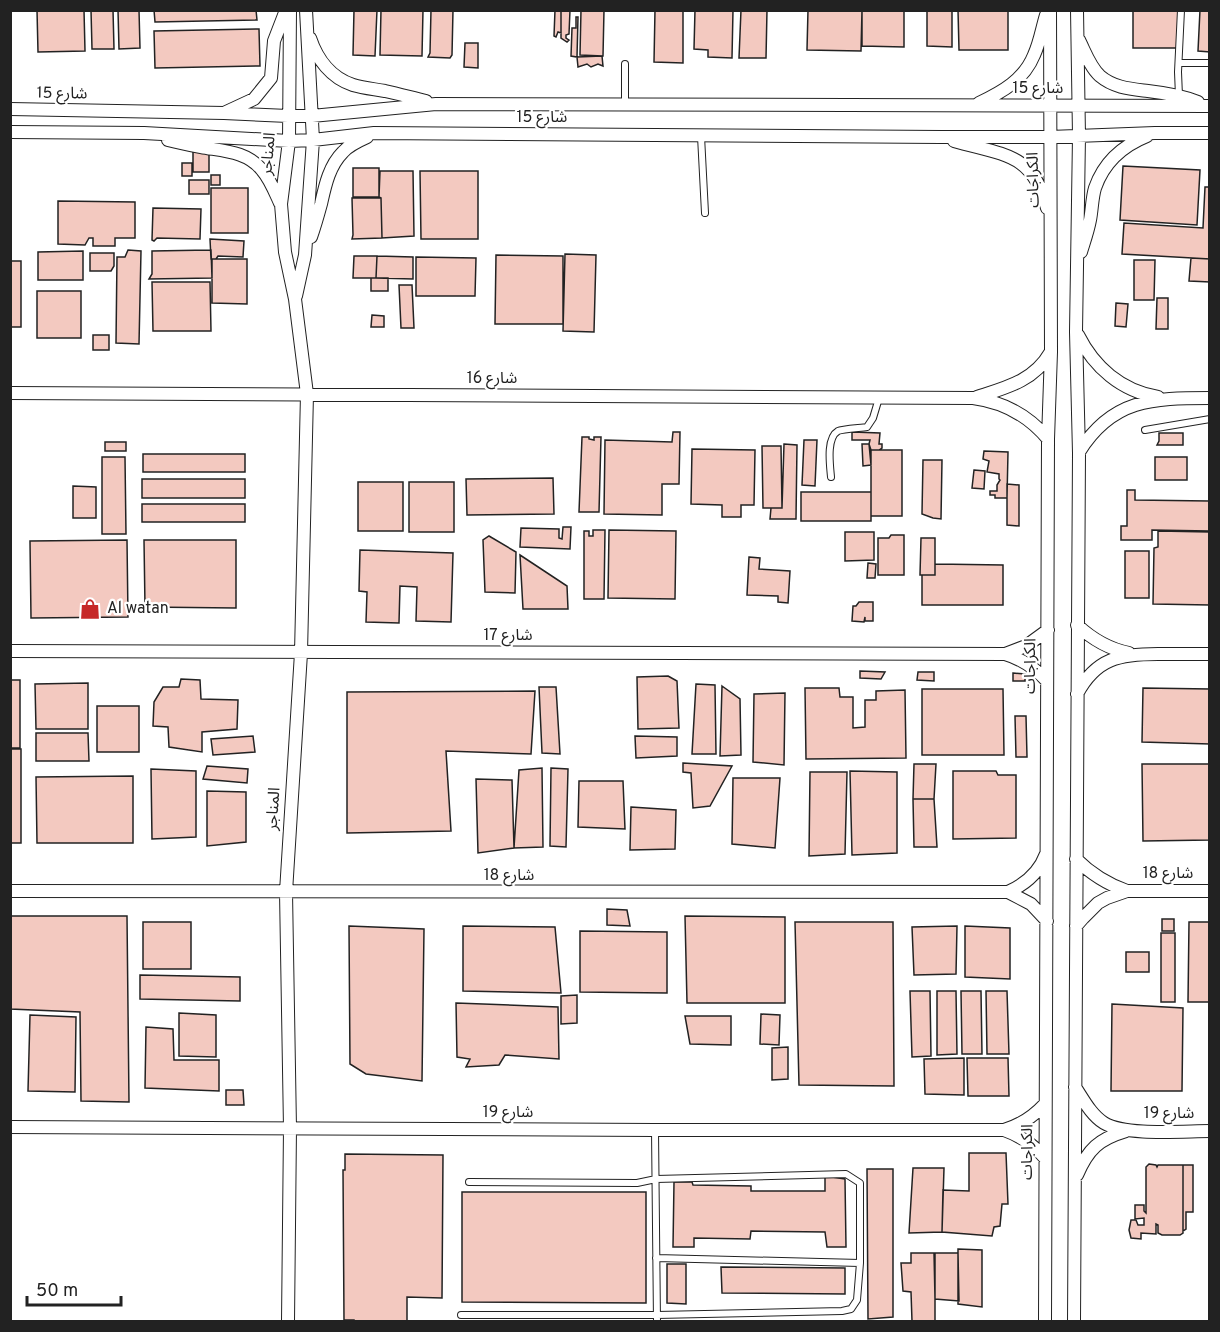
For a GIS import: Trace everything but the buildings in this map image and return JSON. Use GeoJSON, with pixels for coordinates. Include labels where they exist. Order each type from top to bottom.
{"type":"FeatureCollection","features":[{"type":"Feature","properties":{"kind":"street","name":"المناجر"},"geometry":{"type":"LineString","coordinates":[[224,113],[254,99],[271,78],[274,41],[288,10]]}},
{"type":"Feature","properties":{"kind":"street","name":"المناجر"},"geometry":{"type":"LineString","coordinates":[[288,10],[289,141],[281,204],[285,252],[295,299],[307,394],[301,653],[286,892],[290,1128],[288,1322]]}},
{"type":"Feature","properties":{"kind":"street","name":"المناجر"},"geometry":{"type":"LineString","coordinates":[[305,255],[313,140],[306,10]]}},
{"type":"Feature","properties":{"kind":"street","name":"الكراجات"},"geometry":{"type":"LineString","coordinates":[[974,105],[999,94],[1012,85],[1027,68],[1034,57],[1049,10]]}},
{"type":"Feature","properties":{"kind":"street","name":"الكراجات"},"geometry":{"type":"LineString","coordinates":[[1045,1322],[1048,439],[1051,352],[1049,10]]}},
{"type":"Feature","properties":{"kind":"street"},"geometry":{"type":"LineString","coordinates":[[1074,1322],[1078,453],[1076,332],[1079,136],[1077,10]]}},
{"type":"Feature","properties":{"kind":"street","name":"شارع 15"},"geometry":{"type":"LineString","coordinates":[[306,24],[312,44],[323,63],[331,73],[342,80],[436,104]]}},
{"type":"Feature","properties":{"kind":"street","name":"شارع 15"},"geometry":{"type":"LineString","coordinates":[[1078,36],[1092,65],[1101,76],[1112,83],[1127,89],[1179,96],[1209,106]]}},
{"type":"Feature","properties":{"kind":"street","name":"شارع 15"},"geometry":{"type":"LineString","coordinates":[[10,109],[312,116],[436,104],[1209,106]]}},
{"type":"Feature","properties":{"kind":"street","name":"شارع 15"},"geometry":{"type":"LineString","coordinates":[[10,132],[144,133],[289,141],[374,133],[941,137],[1209,133]]}},
{"type":"Feature","properties":{"kind":"street","name":"شارع 15"},"geometry":{"type":"LineString","coordinates":[[144,133],[246,157],[261,169],[281,204]]}},
{"type":"Feature","properties":{"kind":"street","name":"المناجر"},"geometry":{"type":"LineString","coordinates":[[295,299],[326,183],[336,161],[348,147],[374,133]]}},
{"type":"Feature","properties":{"kind":"street"},"geometry":{"type":"LineString","coordinates":[[1077,268],[1090,222],[1095,190],[1105,167],[1133,141],[1155,133]]}},
{"type":"Feature","properties":{"kind":"street","name":"شارع 15"},"geometry":{"type":"LineString","coordinates":[[941,137],[1000,154],[1027,167],[1043,195],[1051,225]]}},
{"type":"Feature","properties":{"kind":"street"},"geometry":{"type":"LineString","coordinates":[[1076,332],[1085,350],[1097,365],[1112,378],[1130,388],[1148,395],[1168,398],[1209,398]]}},
{"type":"Feature","properties":{"kind":"street","name":"شارع 16"},"geometry":{"type":"LineString","coordinates":[[973,398],[1005,388],[1029,377],[1051,352]]}},
{"type":"Feature","properties":{"kind":"street","name":"شارع 16"},"geometry":{"type":"LineString","coordinates":[[10,393],[973,398],[1010,408],[1031,421],[1048,439]]}},
{"type":"Feature","properties":{"kind":"street"},"geometry":{"type":"LineString","coordinates":[[1078,453],[1097,428],[1109,418],[1138,404],[1168,398]]}},
{"type":"Feature","properties":{"kind":"street"},"geometry":{"type":"LineString","coordinates":[[1077,624],[1104,645],[1137,654]]}},
{"type":"Feature","properties":{"kind":"street","name":"شارع 17"},"geometry":{"type":"LineString","coordinates":[[1005,654],[1026,646],[1048,630]]}},
{"type":"Feature","properties":{"kind":"street","name":"شارع 17"},"geometry":{"type":"LineString","coordinates":[[10,651],[1005,654],[1029,664],[1047,681]]}},
{"type":"Feature","properties":{"kind":"street"},"geometry":{"type":"LineString","coordinates":[[1076,695],[1088,677],[1105,663],[1126,655],[1209,654]]}},
{"type":"Feature","properties":{"kind":"street"},"geometry":{"type":"LineString","coordinates":[[1008,892],[1025,883],[1039,870],[1047,852]]}},
{"type":"Feature","properties":{"kind":"street","name":"شارع 18"},"geometry":{"type":"LineString","coordinates":[[1076,859],[1094,875],[1127,891],[1209,891]]}},
{"type":"Feature","properties":{"kind":"street","name":"شارع 18"},"geometry":{"type":"LineString","coordinates":[[10,891],[1008,892]]}},
{"type":"Feature","properties":{"kind":"street","name":"شارع 18"},"geometry":{"type":"LineString","coordinates":[[1076,926],[1098,903],[1127,891]]}},
{"type":"Feature","properties":{"kind":"street"},"geometry":{"type":"LineString","coordinates":[[1008,892],[1031,904],[1047,921]]}},
{"type":"Feature","properties":{"kind":"street","name":"شارع 19"},"geometry":{"type":"LineString","coordinates":[[1075,1087],[1092,1112],[1113,1127],[1128,1131],[1209,1131]]}},
{"type":"Feature","properties":{"kind":"street","name":"شارع 19"},"geometry":{"type":"LineString","coordinates":[[1005,1130],[1023,1123],[1045,1104]]}},
{"type":"Feature","properties":{"kind":"street","name":"شارع 19"},"geometry":{"type":"LineString","coordinates":[[10,1127],[1005,1130],[1027,1140],[1045,1158]]}},
{"type":"Feature","properties":{"kind":"street","name":"شارع 19"},"geometry":{"type":"LineString","coordinates":[[1075,1178],[1091,1149],[1104,1139],[1128,1131]]}},
{"type":"Feature","properties":{"kind":"lane"},"geometry":{"type":"LineString","coordinates":[[1179,96],[1181,10]]}},
{"type":"Feature","properties":{"kind":"lane"},"geometry":{"type":"LineString","coordinates":[[1179,63],[1209,63]]}},
{"type":"Feature","properties":{"kind":"lane"},"geometry":{"type":"LineString","coordinates":[[625,64],[625,104]]}},
{"type":"Feature","properties":{"kind":"lane"},"geometry":{"type":"LineString","coordinates":[[701,136],[705,213]]}},
{"type":"Feature","properties":{"kind":"lane"},"geometry":{"type":"LineString","coordinates":[[831,477],[832,437],[838,431],[867,427],[873,418],[879,398]]}},
{"type":"Feature","properties":{"kind":"lane"},"geometry":{"type":"LineString","coordinates":[[1145,430],[1209,419]]}},
{"type":"Feature","properties":{"kind":"lane"},"geometry":{"type":"LineString","coordinates":[[655,1130],[657,1318]]}},
{"type":"Feature","properties":{"kind":"lane"},"geometry":{"type":"LineString","coordinates":[[461,1315],[657,1318],[842,1311],[851,1309],[857,1300],[860,1263],[860,1183],[846,1174],[656,1179],[637,1183],[468,1182]]}},
{"type":"Feature","properties":{"kind":"lane"},"geometry":{"type":"LineString","coordinates":[[656,1258],[860,1263]]}},
{"type":"Feature","properties":{"kind":"place","name":"Al watan"},"geometry":{"type":"Point","coordinates":[90,609]}}]}
